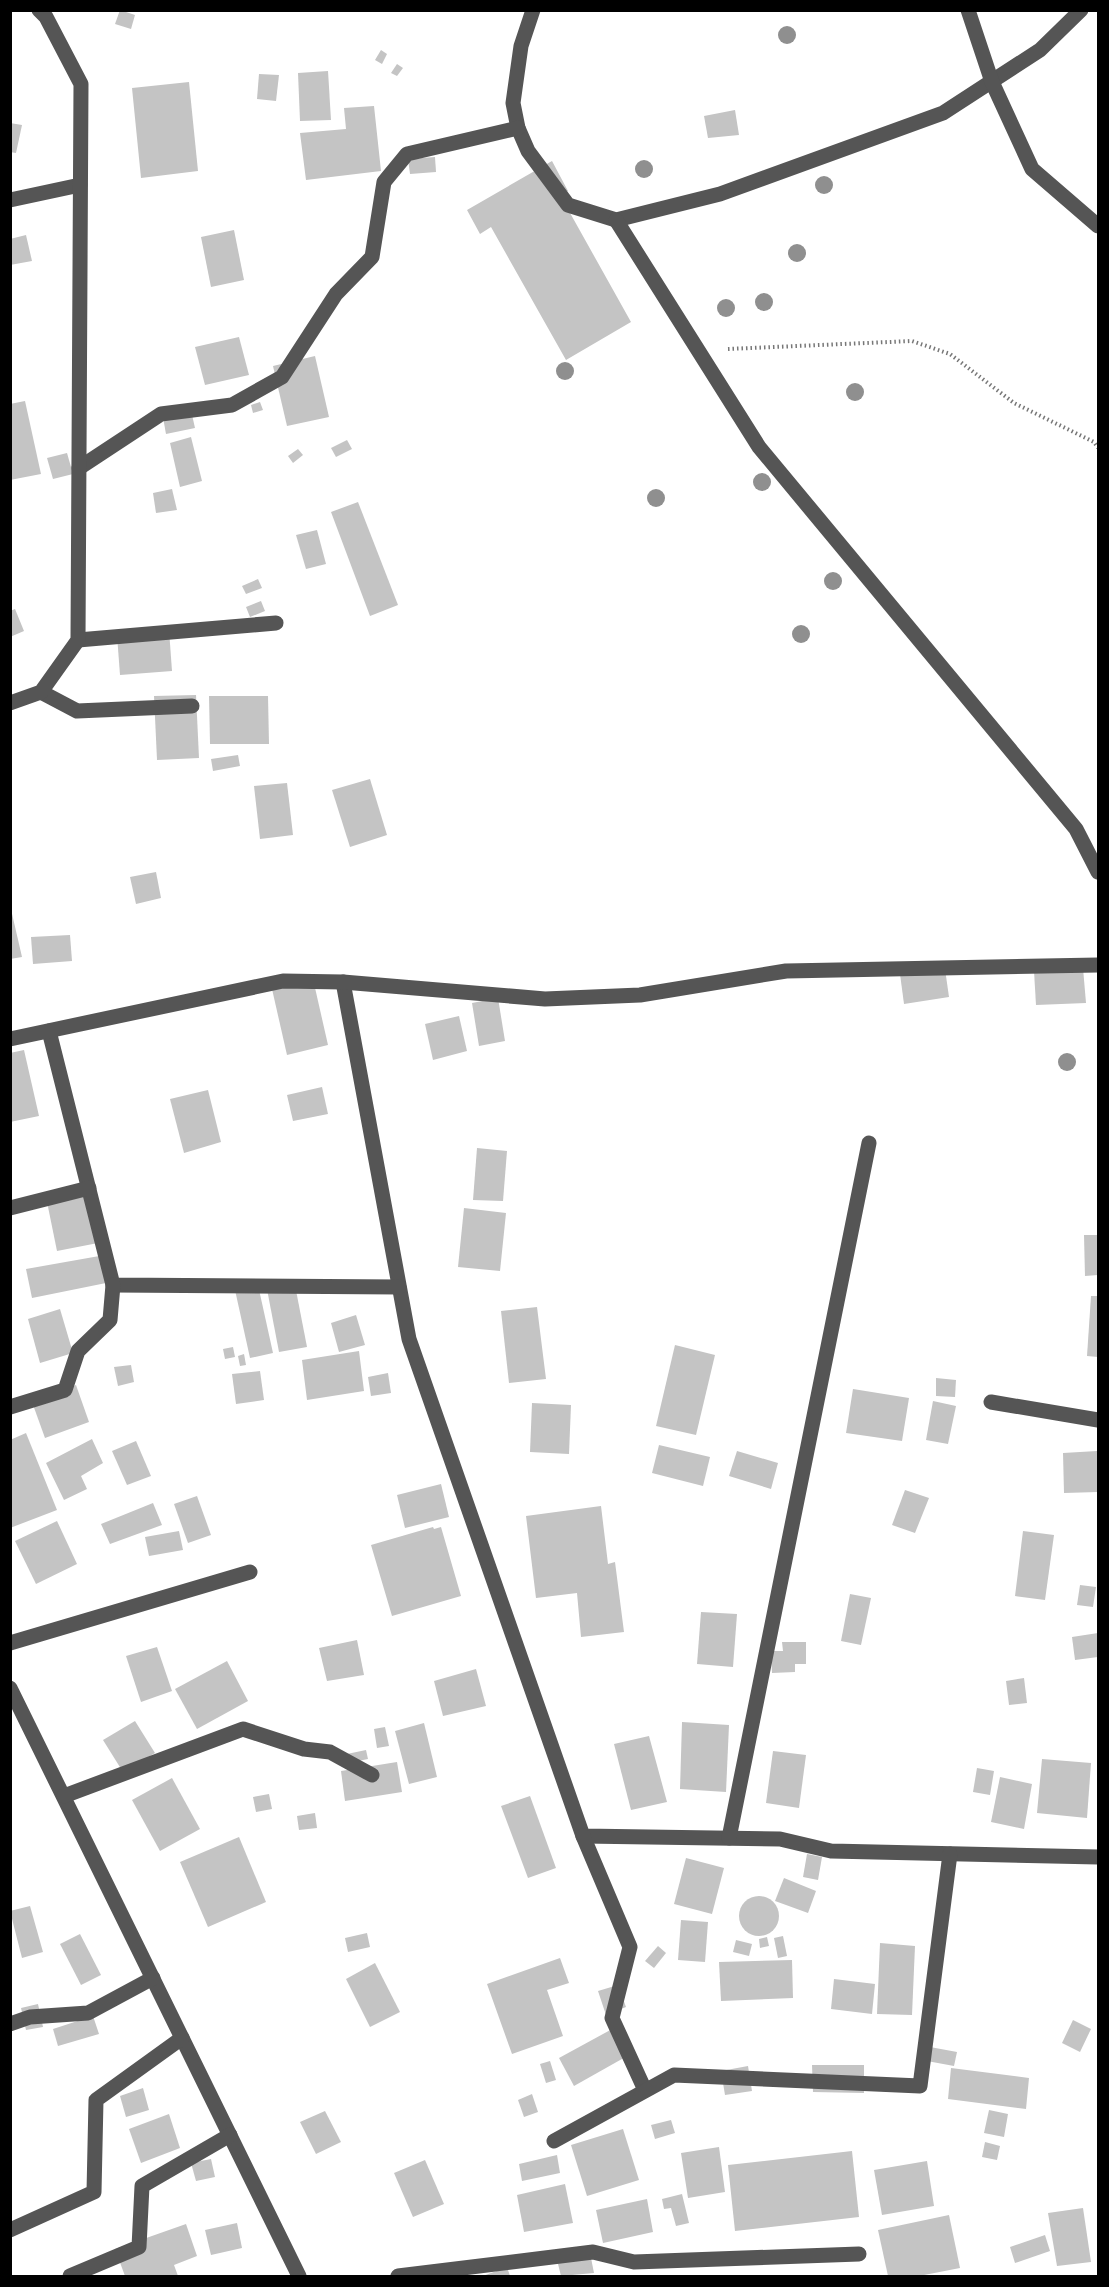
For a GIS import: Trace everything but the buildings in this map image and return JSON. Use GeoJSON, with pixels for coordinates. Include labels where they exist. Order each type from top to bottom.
{"type":"FeatureCollection","features":[{"type":"Feature","properties":{"kind":"street"},"geometry":{"type":"LineString","coordinates":[[10,703],[41,692],[78,640],[81,84],[46,16],[39,10]]}},
{"type":"Feature","properties":{"kind":"street"},"geometry":{"type":"LineString","coordinates":[[533,10],[520,46],[513,103],[518,128],[528,151],[568,205],[616,220],[720,194],[944,113],[1040,50],[1081,10]]}},
{"type":"Feature","properties":{"kind":"street"},"geometry":{"type":"LineString","coordinates":[[968,10],[992,82],[1032,169],[1098,226]]}},
{"type":"Feature","properties":{"kind":"street"},"geometry":{"type":"LineString","coordinates":[[79,468],[161,414],[232,405],[282,377],[336,294],[372,257],[384,182],[407,154],[518,128]]}},
{"type":"Feature","properties":{"kind":"street"},"geometry":{"type":"LineString","coordinates":[[10,200],[80,185]]}},
{"type":"Feature","properties":{"kind":"street"},"geometry":{"type":"LineString","coordinates":[[616,220],[759,447],[1076,829],[1098,872]]}},
{"type":"Feature","properties":{"kind":"street"},"geometry":{"type":"LineString","coordinates":[[78,640],[276,623]]}},
{"type":"Feature","properties":{"kind":"street"},"geometry":{"type":"LineString","coordinates":[[41,692],[77,711],[192,706]]}},
{"type":"Feature","properties":{"kind":"street"},"geometry":{"type":"LineString","coordinates":[[10,1039],[283,981],[343,982],[545,999],[640,996],[786,971],[1098,965]]}},
{"type":"Feature","properties":{"kind":"street"},"geometry":{"type":"LineString","coordinates":[[343,982],[409,1340],[583,1836],[630,1947],[612,2018],[645,2091]]}},
{"type":"Feature","properties":{"kind":"street"},"geometry":{"type":"LineString","coordinates":[[10,1407],[65,1390],[78,1351],[110,1320],[113,1285],[49,1031]]}},
{"type":"Feature","properties":{"kind":"street"},"geometry":{"type":"LineString","coordinates":[[729,1838],[869,1143]]}},
{"type":"Feature","properties":{"kind":"street"},"geometry":{"type":"LineString","coordinates":[[10,1208],[89,1188]]}},
{"type":"Feature","properties":{"kind":"street"},"geometry":{"type":"LineString","coordinates":[[113,1285],[399,1287]]}},
{"type":"Feature","properties":{"kind":"street"},"geometry":{"type":"LineString","coordinates":[[992,1402],[1098,1420]]}},
{"type":"Feature","properties":{"kind":"street"},"geometry":{"type":"LineString","coordinates":[[10,1642],[250,1572]]}},
{"type":"Feature","properties":{"kind":"street"},"geometry":{"type":"LineString","coordinates":[[10,1688],[16,1709],[64,1796],[299,2277]]}},
{"type":"Feature","properties":{"kind":"street"},"geometry":{"type":"LineString","coordinates":[[64,1796],[243,1730],[304,1749],[330,1752],[372,1775]]}},
{"type":"Feature","properties":{"kind":"street"},"geometry":{"type":"LineString","coordinates":[[583,1836],[780,1839],[831,1851],[1098,1857]]}},
{"type":"Feature","properties":{"kind":"street"},"geometry":{"type":"LineString","coordinates":[[554,2141],[674,2074],[920,2086],[950,1854]]}},
{"type":"Feature","properties":{"kind":"street"},"geometry":{"type":"LineString","coordinates":[[10,2024],[30,2017],[88,2013],[153,1978]]}},
{"type":"Feature","properties":{"kind":"street"},"geometry":{"type":"LineString","coordinates":[[10,2229],[94,2192],[96,2100],[182,2038]]}},
{"type":"Feature","properties":{"kind":"street"},"geometry":{"type":"LineString","coordinates":[[70,2277],[139,2247],[142,2186],[230,2135]]}},
{"type":"Feature","properties":{"kind":"street"},"geometry":{"type":"LineString","coordinates":[[398,2277],[593,2252],[634,2262],[859,2254]]}},
{"type":"Feature","properties":{"kind":"path"},"geometry":{"type":"LineString","coordinates":[[698,350],[912,341],[950,354],[1014,403],[1094,442],[1098,448]]}}]}
